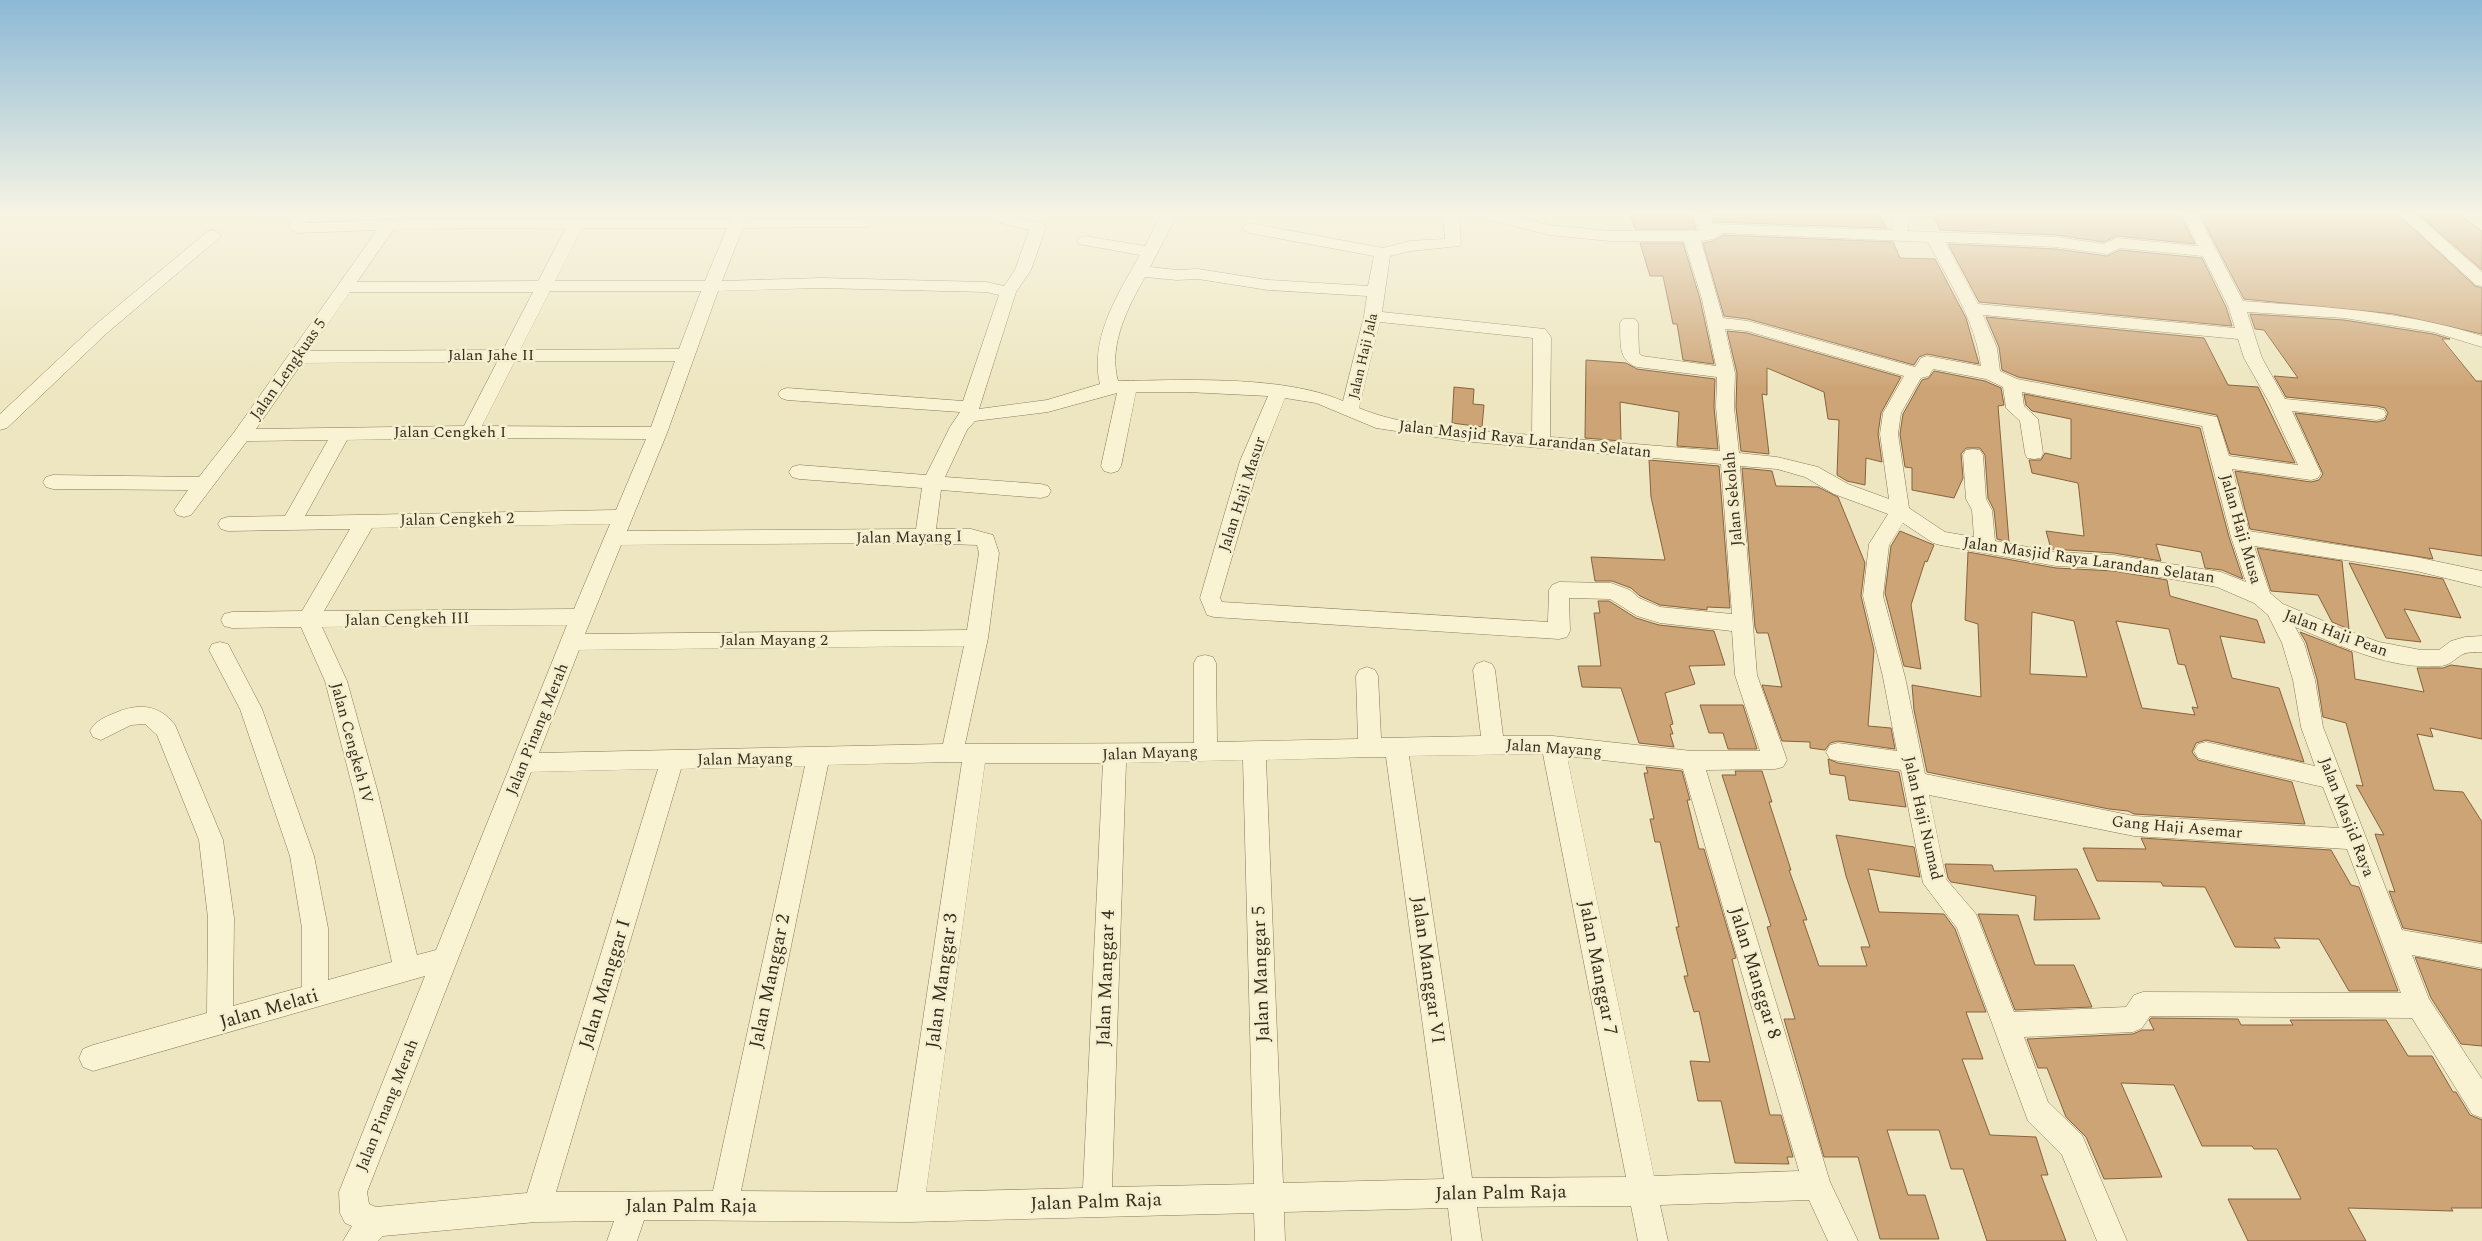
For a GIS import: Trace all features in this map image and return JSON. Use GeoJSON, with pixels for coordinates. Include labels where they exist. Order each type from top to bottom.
{"type":"FeatureCollection","features":[{"type":"Feature","properties":{"kind":"street"},"geometry":{"type":"LineString","coordinates":[[0,424],[101,329],[168,273]]}},
{"type":"Feature","properties":{"kind":"street","name":"Jalan Lengkuas 5"},"geometry":{"type":"LineString","coordinates":[[184,510],[242,435],[295,357],[347,287],[354,273]]}},
{"type":"Feature","properties":{"kind":"street"},"geometry":{"type":"LineString","coordinates":[[470,432],[550,273]]}},
{"type":"Feature","properties":{"kind":"street","name":"Jalan Pinang Merah"},"geometry":{"type":"LineString","coordinates":[[367,1231],[355,1213],[353,1192],[571,642],[658,432],[716,273]]}},
{"type":"Feature","properties":{"kind":"street"},"geometry":{"type":"LineString","coordinates":[[926,538],[933,481],[959,427],[970,412],[1008,292],[1021,273]]}},
{"type":"Feature","properties":{"kind":"street"},"geometry":{"type":"LineString","coordinates":[[1111,466],[1119,386],[1106,367],[1109,337],[1137,273]]}},
{"type":"Feature","properties":{"kind":"street"},"geometry":{"type":"LineString","coordinates":[[1157,273],[1177,275],[1198,274],[1268,285],[1376,292]]}},
{"type":"Feature","properties":{"kind":"street","name":"Jalan Haji Jala"},"geometry":{"type":"LineString","coordinates":[[1350,409],[1372,316],[1379,273]]}},
{"type":"Feature","properties":{"kind":"street","name":"Jalan Sekolah"},"geometry":{"type":"LineString","coordinates":[[1707,273],[1726,373],[1725,407],[1746,675],[1775,760]]}},
{"type":"Feature","properties":{"kind":"street"},"geometry":{"type":"LineString","coordinates":[[1953,273],[1972,309],[1988,348],[1991,374]]}},
{"type":"Feature","properties":{"kind":"street"},"geometry":{"type":"LineString","coordinates":[[2220,273],[2237,306],[2253,358],[2279,404],[2311,474],[2221,461]]}},
{"type":"Feature","properties":{"kind":"street"},"geometry":{"type":"LineString","coordinates":[[347,287],[711,286],[820,283],[986,287],[1008,292]]}},
{"type":"Feature","properties":{"kind":"street"},"geometry":{"type":"LineString","coordinates":[[2237,306],[2344,313],[2435,327],[2482,342]]}},
{"type":"Feature","properties":{"kind":"street"},"geometry":{"type":"LineString","coordinates":[[1972,309],[2247,334]]}},
{"type":"Feature","properties":{"kind":"street"},"geometry":{"type":"LineString","coordinates":[[1372,316],[1539,333],[1542,337],[1542,442]]}},
{"type":"Feature","properties":{"kind":"street"},"geometry":{"type":"LineString","coordinates":[[1629,323],[1630,354],[1637,361],[1726,373]]}},
{"type":"Feature","properties":{"kind":"street"},"geometry":{"type":"LineString","coordinates":[[1716,323],[1748,326],[1915,373],[1923,372],[1927,362],[1991,374],[2012,384],[2015,408],[2028,420],[2034,453]]}},
{"type":"Feature","properties":{"kind":"street","name":"Jalan Jahe II"},"geometry":{"type":"LineString","coordinates":[[295,357],[508,354],[687,355]]}},
{"type":"Feature","properties":{"kind":"street"},"geometry":{"type":"LineString","coordinates":[[1900,511],[1889,434],[1892,413],[1915,373]]}},
{"type":"Feature","properties":{"kind":"street","name":"Jalan Haji Musa"},"geometry":{"type":"LineString","coordinates":[[2012,384],[2210,422],[2241,537],[2268,604]]}},
{"type":"Feature","properties":{"kind":"street","name":"Jalan Masjid Raya Larandan Selatan"},"geometry":{"type":"LineString","coordinates":[[787,394],[970,412],[1048,406],[1119,386],[1178,385],[1279,391],[1320,398],[1350,409],[1376,422],[1410,428],[1777,463],[1811,472],[1841,489],[1900,511],[1940,538],[2056,559],[2114,562],[2221,580],[2268,604]]}},
{"type":"Feature","properties":{"kind":"street","name":"Jalan Haji Masur"},"geometry":{"type":"LineString","coordinates":[[1279,391],[1250,461],[1210,598],[1214,609],[1559,631],[1560,590],[1611,592],[1623,595],[1628,603],[1665,617],[1742,623]]}},
{"type":"Feature","properties":{"kind":"street"},"geometry":{"type":"LineString","coordinates":[[2279,404],[2377,414]]}},
{"type":"Feature","properties":{"kind":"street","name":"Jalan Cengkeh I"},"geometry":{"type":"LineString","coordinates":[[242,435],[658,432]]}},
{"type":"Feature","properties":{"kind":"street"},"geometry":{"type":"LineString","coordinates":[[292,522],[340,434]]}},
{"type":"Feature","properties":{"kind":"street"},"geometry":{"type":"LineString","coordinates":[[1973,455],[1976,499],[1982,510],[1985,546]]}},
{"type":"Feature","properties":{"kind":"street"},"geometry":{"type":"LineString","coordinates":[[799,472],[1042,490]]}},
{"type":"Feature","properties":{"kind":"street"},"geometry":{"type":"LineString","coordinates":[[53,482],[206,484]]}},
{"type":"Feature","properties":{"kind":"street","name":"Jalan Haji Numad"},"geometry":{"type":"LineString","coordinates":[[1900,511],[1879,544],[1873,596],[1894,677],[1935,883],[1967,922],[2038,1110],[2072,1145],[2112,1241]]}},
{"type":"Feature","properties":{"kind":"street","name":"Jalan Cengkeh 2"},"geometry":{"type":"LineString","coordinates":[[228,524],[292,522],[363,525],[618,528]]}},
{"type":"Feature","properties":{"kind":"street"},"geometry":{"type":"LineString","coordinates":[[308,620],[363,525]]}},
{"type":"Feature","properties":{"kind":"street","name":"Jalan Mayang I"},"geometry":{"type":"LineString","coordinates":[[618,528],[926,538],[971,536],[984,538],[988,542],[989,553],[977,638],[952,753]]}},
{"type":"Feature","properties":{"kind":"street"},"geometry":{"type":"LineString","coordinates":[[2241,537],[2416,564],[2482,579]]}},
{"type":"Feature","properties":{"kind":"street","name":"Jalan Haji Pean"},"geometry":{"type":"LineString","coordinates":[[2268,604],[2381,651],[2418,658],[2443,658],[2456,648],[2469,644],[2482,644]]}},
{"type":"Feature","properties":{"kind":"street","name":"Jalan Masjid Raya"},"geometry":{"type":"LineString","coordinates":[[2268,604],[2293,643],[2304,680],[2312,727],[2354,839],[2396,940],[2419,1006],[2482,1104]]}},
{"type":"Feature","properties":{"kind":"street","name":"Jalan Cengkeh III"},"geometry":{"type":"LineString","coordinates":[[232,620],[581,618]]}},
{"type":"Feature","properties":{"kind":"street","name":"Jalan Cengkeh IV"},"geometry":{"type":"LineString","coordinates":[[308,620],[336,681],[366,793],[403,947],[406,970]]}},
{"type":"Feature","properties":{"kind":"street","name":"Jalan Mayang 2"},"geometry":{"type":"LineString","coordinates":[[571,642],[977,638]]}},
{"type":"Feature","properties":{"kind":"street"},"geometry":{"type":"LineString","coordinates":[[220,650],[251,709],[302,856],[315,928],[315,996]]}},
{"type":"Feature","properties":{"kind":"street"},"geometry":{"type":"LineString","coordinates":[[1205,664],[1206,751]]}},
{"type":"Feature","properties":{"kind":"street"},"geometry":{"type":"LineString","coordinates":[[1484,670],[1493,745]]}},
{"type":"Feature","properties":{"kind":"street","name":"Jalan Manggar VI"},"geometry":{"type":"LineString","coordinates":[[1367,676],[1383,748],[1460,1193],[1466,1241]]}},
{"type":"Feature","properties":{"kind":"street"},"geometry":{"type":"LineString","coordinates":[[101,731],[122,718],[147,714],[158,720],[167,731],[211,840],[221,918],[220,1024]]}},
{"type":"Feature","properties":{"kind":"street","name":"Jalan Mayang"},"geometry":{"type":"LineString","coordinates":[[523,763],[818,758],[952,753],[1115,754],[1493,745],[1553,745],[1692,761],[1775,760]]}},
{"type":"Feature","properties":{"kind":"street","name":"Jalan Manggar 7"},"geometry":{"type":"LineString","coordinates":[[1553,745],[1654,1241]]}},
{"type":"Feature","properties":{"kind":"street","name":"Jalan Manggar 5"},"geometry":{"type":"LineString","coordinates":[[1254,750],[1270,1241]]}},
{"type":"Feature","properties":{"kind":"street"},"geometry":{"type":"LineString","coordinates":[[2206,751],[2332,779]]}},
{"type":"Feature","properties":{"kind":"street","name":"Gang Haji Asemar"},"geometry":{"type":"LineString","coordinates":[[1838,752],[2134,826],[2354,839]]}},
{"type":"Feature","properties":{"kind":"street","name":"Jalan Manggar 3"},"geometry":{"type":"LineString","coordinates":[[910,1207],[975,754]]}},
{"type":"Feature","properties":{"kind":"street","name":"Jalan Manggar 4"},"geometry":{"type":"LineString","coordinates":[[1097,1202],[1115,754]]}},
{"type":"Feature","properties":{"kind":"street","name":"Jalan Manggar 2"},"geometry":{"type":"LineString","coordinates":[[724,1205],[818,758]]}},
{"type":"Feature","properties":{"kind":"street","name":"Jalan Manggar I"},"geometry":{"type":"LineString","coordinates":[[536,1207],[550,1169],[672,760]]}},
{"type":"Feature","properties":{"kind":"street","name":"Jalan Manggar 8"},"geometry":{"type":"LineString","coordinates":[[1692,761],[1817,1185],[1843,1241]]}},
{"type":"Feature","properties":{"kind":"street"},"geometry":{"type":"LineString","coordinates":[[2396,940],[2482,956]]}},
{"type":"Feature","properties":{"kind":"street","name":"Jalan Melati"},"geometry":{"type":"LineString","coordinates":[[93,1058],[220,1024],[445,959]]}},
{"type":"Feature","properties":{"kind":"street"},"geometry":{"type":"LineString","coordinates":[[2005,1025],[2133,1019],[2143,1004],[2419,1006]]}},
{"type":"Feature","properties":{"kind":"street","name":"Jalan Palm Raja"},"geometry":{"type":"LineString","coordinates":[[367,1231],[536,1207],[724,1205],[910,1207],[1460,1193],[1644,1191],[1817,1185]]}},
{"type":"Feature","properties":{"kind":"street"},"geometry":{"type":"LineString","coordinates":[[622,1241],[634,1206]]}},
{"type":"Feature","properties":{"kind":"building"},"geometry":{"type":"Polygon","coordinates":[[[1649,273],[1692,273],[1700,299],[1714,364],[1683,360],[1677,324],[1673,324],[1663,276],[1650,276],[1649,273]]]}},
{"type":"Feature","properties":{"kind":"building"},"geometry":{"type":"Polygon","coordinates":[[[1712,273],[1942,273],[1966,318],[1979,364],[1927,354],[1919,357],[1914,365],[1748,319],[1724,316],[1712,273]]]}},
{"type":"Feature","properties":{"kind":"building"},"geometry":{"type":"Polygon","coordinates":[[[1963,273],[2209,273],[2226,307],[2232,326],[1979,302],[1963,273]]]}},
{"type":"Feature","properties":{"kind":"building"},"geometry":{"type":"Polygon","coordinates":[[[2230,273],[2461,273],[2475,286],[2482,288],[2482,334],[2394,314],[2244,299],[2230,273]]]}},
{"type":"Feature","properties":{"kind":"building"},"geometry":{"type":"Polygon","coordinates":[[[2250,314],[2344,320],[2433,334],[2450,339],[2442,339],[2476,381],[2482,381],[2482,556],[2429,548],[2433,559],[2250,529],[2235,471],[2311,482],[2319,480],[2323,474],[2295,413],[2377,422],[2385,420],[2388,413],[2385,408],[2377,406],[2286,397],[2274,376],[2298,378],[2264,330],[2255,329],[2250,314]]]}},
{"type":"Feature","properties":{"kind":"building"},"geometry":{"type":"Polygon","coordinates":[[[1986,317],[2204,338],[2228,385],[2258,387],[2295,463],[2230,454],[2217,415],[2018,377],[2002,370],[1999,347],[1986,317]]]}},
{"type":"Feature","properties":{"kind":"building"},"geometry":{"type":"Polygon","coordinates":[[[1727,331],[1747,333],[1901,377],[1881,413],[1878,434],[1882,462],[1866,458],[1865,485],[1847,481],[1837,475],[1839,420],[1828,419],[1824,392],[1767,368],[1767,395],[1762,394],[1769,454],[1741,451],[1736,407],[1737,373],[1727,331]]]}},
{"type":"Feature","properties":{"kind":"building"},"geometry":{"type":"Polygon","coordinates":[[[1586,360],[1626,363],[1637,369],[1715,379],[1714,407],[1718,449],[1677,446],[1679,412],[1620,402],[1621,441],[1585,438],[1586,360]]]}},
{"type":"Feature","properties":{"kind":"building"},"geometry":{"type":"Polygon","coordinates":[[[1934,371],[1985,381],[2001,388],[2004,405],[1998,406],[2009,542],[1997,539],[1994,510],[1988,498],[1985,455],[1980,448],[1966,448],[1961,454],[1963,478],[1954,498],[1912,490],[1912,468],[1905,467],[1900,434],[1903,414],[1922,380],[1929,378],[1934,371]]]}},
{"type":"Feature","properties":{"kind":"building"},"geometry":{"type":"Polygon","coordinates":[[[1454,387],[1474,389],[1473,404],[1484,405],[1482,427],[1452,423],[1454,387]]]}},
{"type":"Feature","properties":{"kind":"building"},"geometry":{"type":"Polygon","coordinates":[[[2024,394],[2200,428],[2229,537],[2243,579],[2222,570],[2205,568],[2201,552],[2156,544],[2161,561],[2114,553],[2051,549],[2046,531],[2084,536],[2078,483],[2032,473],[2029,460],[2041,460],[2045,453],[2071,459],[2071,419],[2032,411],[2026,405],[2024,394]]]}},
{"type":"Feature","properties":{"kind":"building"},"geometry":{"type":"Polygon","coordinates":[[[1649,460],[1719,466],[1730,608],[1707,607],[1707,610],[1660,605],[1640,596],[1631,588],[1612,581],[1595,581],[1591,557],[1665,560],[1651,497],[1649,460]]]}},
{"type":"Feature","properties":{"kind":"building"},"geometry":{"type":"Polygon","coordinates":[[[1742,468],[1772,471],[1776,486],[1818,487],[1838,497],[1865,563],[1861,596],[1874,650],[1868,726],[1891,728],[1895,749],[1838,741],[1830,743],[1825,750],[1810,748],[1810,742],[1782,741],[1762,685],[1782,687],[1768,633],[1757,633],[1755,627],[1742,468]]]}},
{"type":"Feature","properties":{"kind":"building"},"geometry":{"type":"Polygon","coordinates":[[[1900,531],[1934,545],[1927,562],[1925,561],[1911,605],[1921,669],[1904,666],[1885,593],[1891,546],[1900,531]]]}},
{"type":"Feature","properties":{"kind":"building"},"geometry":{"type":"Polygon","coordinates":[[[2257,548],[2342,561],[2349,629],[2332,622],[2318,595],[2271,591],[2257,548]]]}},
{"type":"Feature","properties":{"kind":"building"},"geometry":{"type":"Polygon","coordinates":[[[1968,552],[2056,568],[2114,571],[2167,580],[2170,596],[2257,620],[2265,643],[2220,636],[2232,678],[2279,688],[2304,762],[2206,740],[2196,743],[2192,752],[2198,760],[2292,782],[2305,824],[2134,814],[2128,811],[2109,809],[1927,772],[1914,710],[1912,685],[1981,697],[1978,624],[1965,620],[1968,552]],[[2032,612],[2030,674],[2087,677],[2074,621],[2032,612]],[[2116,621],[2142,708],[2195,715],[2192,707],[2198,708],[2185,665],[2178,664],[2169,629],[2116,621]]]}},
{"type":"Feature","properties":{"kind":"building"},"geometry":{"type":"Polygon","coordinates":[[[2349,563],[2443,579],[2461,618],[2404,609],[2421,642],[2386,638],[2349,563]]]}},
{"type":"Feature","properties":{"kind":"building"},"geometry":{"type":"Polygon","coordinates":[[[1598,601],[1609,601],[1636,618],[1659,625],[1714,631],[1725,665],[1689,666],[1695,684],[1665,693],[1673,724],[1670,725],[1673,734],[1670,734],[1674,747],[1639,743],[1621,688],[1582,687],[1578,666],[1601,666],[1594,613],[1600,613],[1598,601]]]}},
{"type":"Feature","properties":{"kind":"building"},"geometry":{"type":"Polygon","coordinates":[[[2300,632],[2352,652],[2355,679],[2424,692],[2417,668],[2443,668],[2451,665],[2482,669],[2482,739],[2430,728],[2433,737],[2417,734],[2434,790],[2463,792],[2482,822],[2482,942],[2403,928],[2389,891],[2395,892],[2375,834],[2384,835],[2356,785],[2363,786],[2346,723],[2323,717],[2317,679],[2306,642],[2300,632]]]}},
{"type":"Feature","properties":{"kind":"building"},"geometry":{"type":"Polygon","coordinates":[[[1700,705],[1743,705],[1757,749],[1728,749],[1723,733],[1709,733],[1700,705]]]}},
{"type":"Feature","properties":{"kind":"building"},"geometry":{"type":"Polygon","coordinates":[[[1828,759],[1838,763],[1899,772],[1906,807],[1849,800],[1845,776],[1830,774],[1828,759]]]}},
{"type":"Feature","properties":{"kind":"building"},"geometry":{"type":"Polygon","coordinates":[[[1646,767],[1682,771],[1690,800],[1687,800],[1699,849],[1704,849],[1736,958],[1732,959],[1770,1115],[1781,1115],[1793,1157],[1787,1157],[1789,1164],[1735,1163],[1721,1101],[1698,1101],[1690,1061],[1710,1062],[1699,1011],[1694,1012],[1684,976],[1688,976],[1676,927],[1679,927],[1660,842],[1655,842],[1650,819],[1654,819],[1644,773],[1648,773],[1646,767]]]}},
{"type":"Feature","properties":{"kind":"building"},"geometry":{"type":"Polygon","coordinates":[[[1735,771],[1762,771],[1772,802],[1769,802],[1791,870],[1789,870],[1807,920],[1803,920],[1819,966],[1867,966],[1861,947],[1870,947],[1846,876],[1836,835],[1914,847],[1920,877],[1868,869],[1879,912],[1944,914],[1955,929],[1986,1012],[1966,1012],[1983,1059],[1962,1059],[1990,1135],[2036,1137],[2048,1175],[2041,1175],[2066,1241],[1987,1241],[1963,1169],[1951,1169],[1939,1130],[1887,1130],[1908,1195],[1925,1195],[1939,1239],[1880,1239],[1858,1157],[1824,1157],[1784,1019],[1795,1019],[1767,927],[1771,926],[1722,775],[1736,775],[1735,771]]]}},
{"type":"Feature","properties":{"kind":"building"},"geometry":{"type":"Polygon","coordinates":[[[2141,838],[2331,850],[2351,885],[2359,887],[2398,991],[2349,991],[2319,939],[2274,938],[2280,948],[2235,947],[2205,887],[2163,886],[2161,882],[2097,881],[2083,848],[2146,849],[2141,838]]]}},
{"type":"Feature","properties":{"kind":"building"},"geometry":{"type":"Polygon","coordinates":[[[1945,864],[1992,865],[1994,871],[2077,869],[2100,919],[2034,920],[2036,896],[1951,882],[1948,878],[1945,864]]]}},
{"type":"Feature","properties":{"kind":"building"},"geometry":{"type":"Polygon","coordinates":[[[1978,914],[2018,915],[2035,965],[2074,965],[2092,1007],[2015,1010],[1978,914]]]}},
{"type":"Feature","properties":{"kind":"building"},"geometry":{"type":"Polygon","coordinates":[[[2415,957],[2482,970],[2482,1046],[2461,1044],[2431,998],[2415,957]]]}},
{"type":"Feature","properties":{"kind":"building"},"geometry":{"type":"Polygon","coordinates":[[[2151,1018],[2238,1019],[2241,1025],[2293,1025],[2290,1020],[2386,1020],[2408,1056],[2432,1056],[2453,1092],[2456,1092],[2470,1115],[2482,1120],[2482,1208],[2451,1208],[2453,1211],[2348,1208],[2366,1241],[2248,1241],[2228,1199],[2301,1199],[2277,1149],[2254,1149],[2252,1146],[2202,1146],[2174,1085],[2121,1083],[2162,1177],[2104,1179],[2086,1137],[2066,1117],[2047,1068],[2038,1068],[2027,1039],[2133,1034],[2142,1030],[2154,1030],[2149,1020],[2151,1018]]]}}]}
